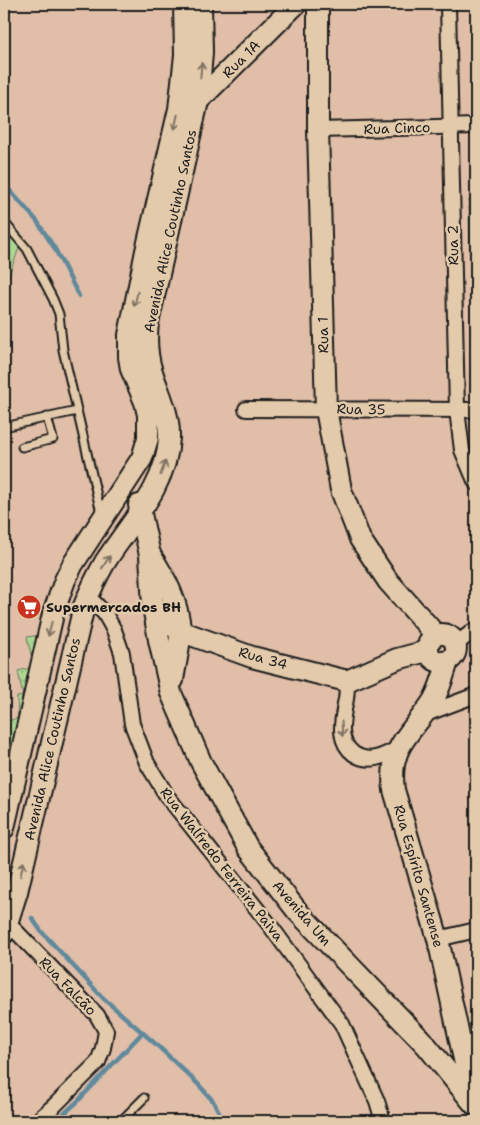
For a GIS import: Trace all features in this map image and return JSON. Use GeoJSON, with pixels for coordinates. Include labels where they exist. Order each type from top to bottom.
{"type":"FeatureCollection","features":[{"type":"Feature","properties":{"kind":"street","name":"Avenida Alice Coutinho Santos"},"geometry":{"type":"LineString","coordinates":[[6,928],[17,892],[79,622],[88,596],[105,562],[140,511],[154,488],[165,464],[169,439],[168,417],[149,358],[148,323],[190,99],[185,55],[184,4]]}},
{"type":"Feature","properties":{"kind":"street","name":"Avenida Alice Coutinho Santos"},"geometry":{"type":"LineString","coordinates":[[4,828],[58,597],[73,564],[142,458],[146,448],[149,421],[145,402],[132,369],[129,335],[146,251],[202,53],[201,4]]}},
{"type":"Feature","properties":{"kind":"street","name":"Rua 1A"},"geometry":{"type":"LineString","coordinates":[[190,99],[296,4]]}},
{"type":"Feature","properties":{"kind":"street","name":"Rua 1"},"geometry":{"type":"LineString","coordinates":[[318,4],[318,130],[326,409],[341,490],[360,539],[431,642]]}},
{"type":"Feature","properties":{"kind":"street","name":"Rua 2"},"geometry":{"type":"LineString","coordinates":[[448,4],[457,410],[462,450],[476,483]]}},
{"type":"Feature","properties":{"kind":"street","name":"Rua Cinco"},"geometry":{"type":"LineString","coordinates":[[318,130],[476,126]]}},
{"type":"Feature","properties":{"kind":"street","name":"Rua 35"},"geometry":{"type":"LineString","coordinates":[[246,408],[476,410]]}},
{"type":"Feature","properties":{"kind":"street","name":"Avenida Um"},"geometry":{"type":"LineString","coordinates":[[146,448],[140,482],[140,511],[150,555],[153,606],[171,693],[201,762],[248,848],[298,912],[426,1045],[475,1111]]}},
{"type":"Feature","properties":{"kind":"street","name":"Avenida Um"},"geometry":{"type":"LineString","coordinates":[[150,555],[166,579],[174,600],[180,631],[171,693]]}},
{"type":"Feature","properties":{"kind":"street","name":"Rua Walfredo Ferreira Paiva"},"geometry":{"type":"LineString","coordinates":[[88,596],[105,614],[114,630],[122,653],[132,724],[147,764],[167,796],[269,924],[342,1024],[378,1101],[383,1121]]}},
{"type":"Feature","properties":{"kind":"street","name":"Rua 34"},"geometry":{"type":"LineString","coordinates":[[153,606],[161,618],[180,631],[252,657],[347,681]]}},
{"type":"Feature","properties":{"kind":"street"},"geometry":{"type":"LineString","coordinates":[[452,653],[476,629]]}},
{"type":"Feature","properties":{"kind":"street"},"geometry":{"type":"LineString","coordinates":[[398,749],[382,757],[369,760],[356,755],[347,748],[342,737],[342,729],[347,681],[431,642],[442,633],[448,634],[453,638],[452,653]]}},
{"type":"Feature","properties":{"kind":"street","name":"Rua Espírito Santense"},"geometry":{"type":"LineString","coordinates":[[452,653],[434,699],[398,749],[393,761],[392,777],[394,790],[470,1055],[475,1111]]}},
{"type":"Feature","properties":{"kind":"street"},"geometry":{"type":"LineString","coordinates":[[423,716],[476,695]]}},
{"type":"Feature","properties":{"kind":"street","name":"Rua Falcão"},"geometry":{"type":"LineString","coordinates":[[6,928],[98,1015],[106,1032],[98,1062],[37,1121]]}},
{"type":"Feature","properties":{"kind":"street"},"geometry":{"type":"LineString","coordinates":[[438,939],[476,930]]}},
{"type":"Feature","properties":{"kind":"lane"},"geometry":{"type":"LineString","coordinates":[[4,222],[27,249],[59,314],[63,350],[102,518]]}},
{"type":"Feature","properties":{"kind":"lane"},"geometry":{"type":"LineString","coordinates":[[4,427],[77,411]]}},
{"type":"Feature","properties":{"kind":"lane"},"geometry":{"type":"LineString","coordinates":[[22,447],[52,439],[46,417]]}},
{"type":"Feature","properties":{"kind":"lane"},"geometry":{"type":"LineString","coordinates":[[121,1121],[144,1098]]}},
{"type":"Feature","properties":{"kind":"green space"},"geometry":{"type":"Polygon","coordinates":[[[469,200],[476,200],[476,360],[472,360],[469,200]]]}},
{"type":"Feature","properties":{"kind":"green space"},"geometry":{"type":"Polygon","coordinates":[[[4,236],[21,242],[4,290],[4,236]]]}},
{"type":"Feature","properties":{"kind":"green space"},"geometry":{"type":"Polygon","coordinates":[[[42,635],[4,792],[4,756],[9,754],[4,722],[18,718],[17,697],[23,696],[18,671],[34,667],[27,637],[42,635]]]}},
{"type":"Feature","properties":{"kind":"waterway"},"geometry":{"type":"LineString","coordinates":[[4,184],[37,221],[55,249],[79,296]]}},
{"type":"Feature","properties":{"kind":"waterway"},"geometry":{"type":"LineString","coordinates":[[32,918],[41,931],[103,998],[198,1084],[213,1101],[224,1121]]}},
{"type":"Feature","properties":{"kind":"waterway"},"geometry":{"type":"LineString","coordinates":[[56,1121],[77,1102],[143,1032]]}},
{"type":"Feature","properties":{"kind":"place","name":"Supermercados BH"},"geometry":{"type":"Point","coordinates":[29,607]}}]}
